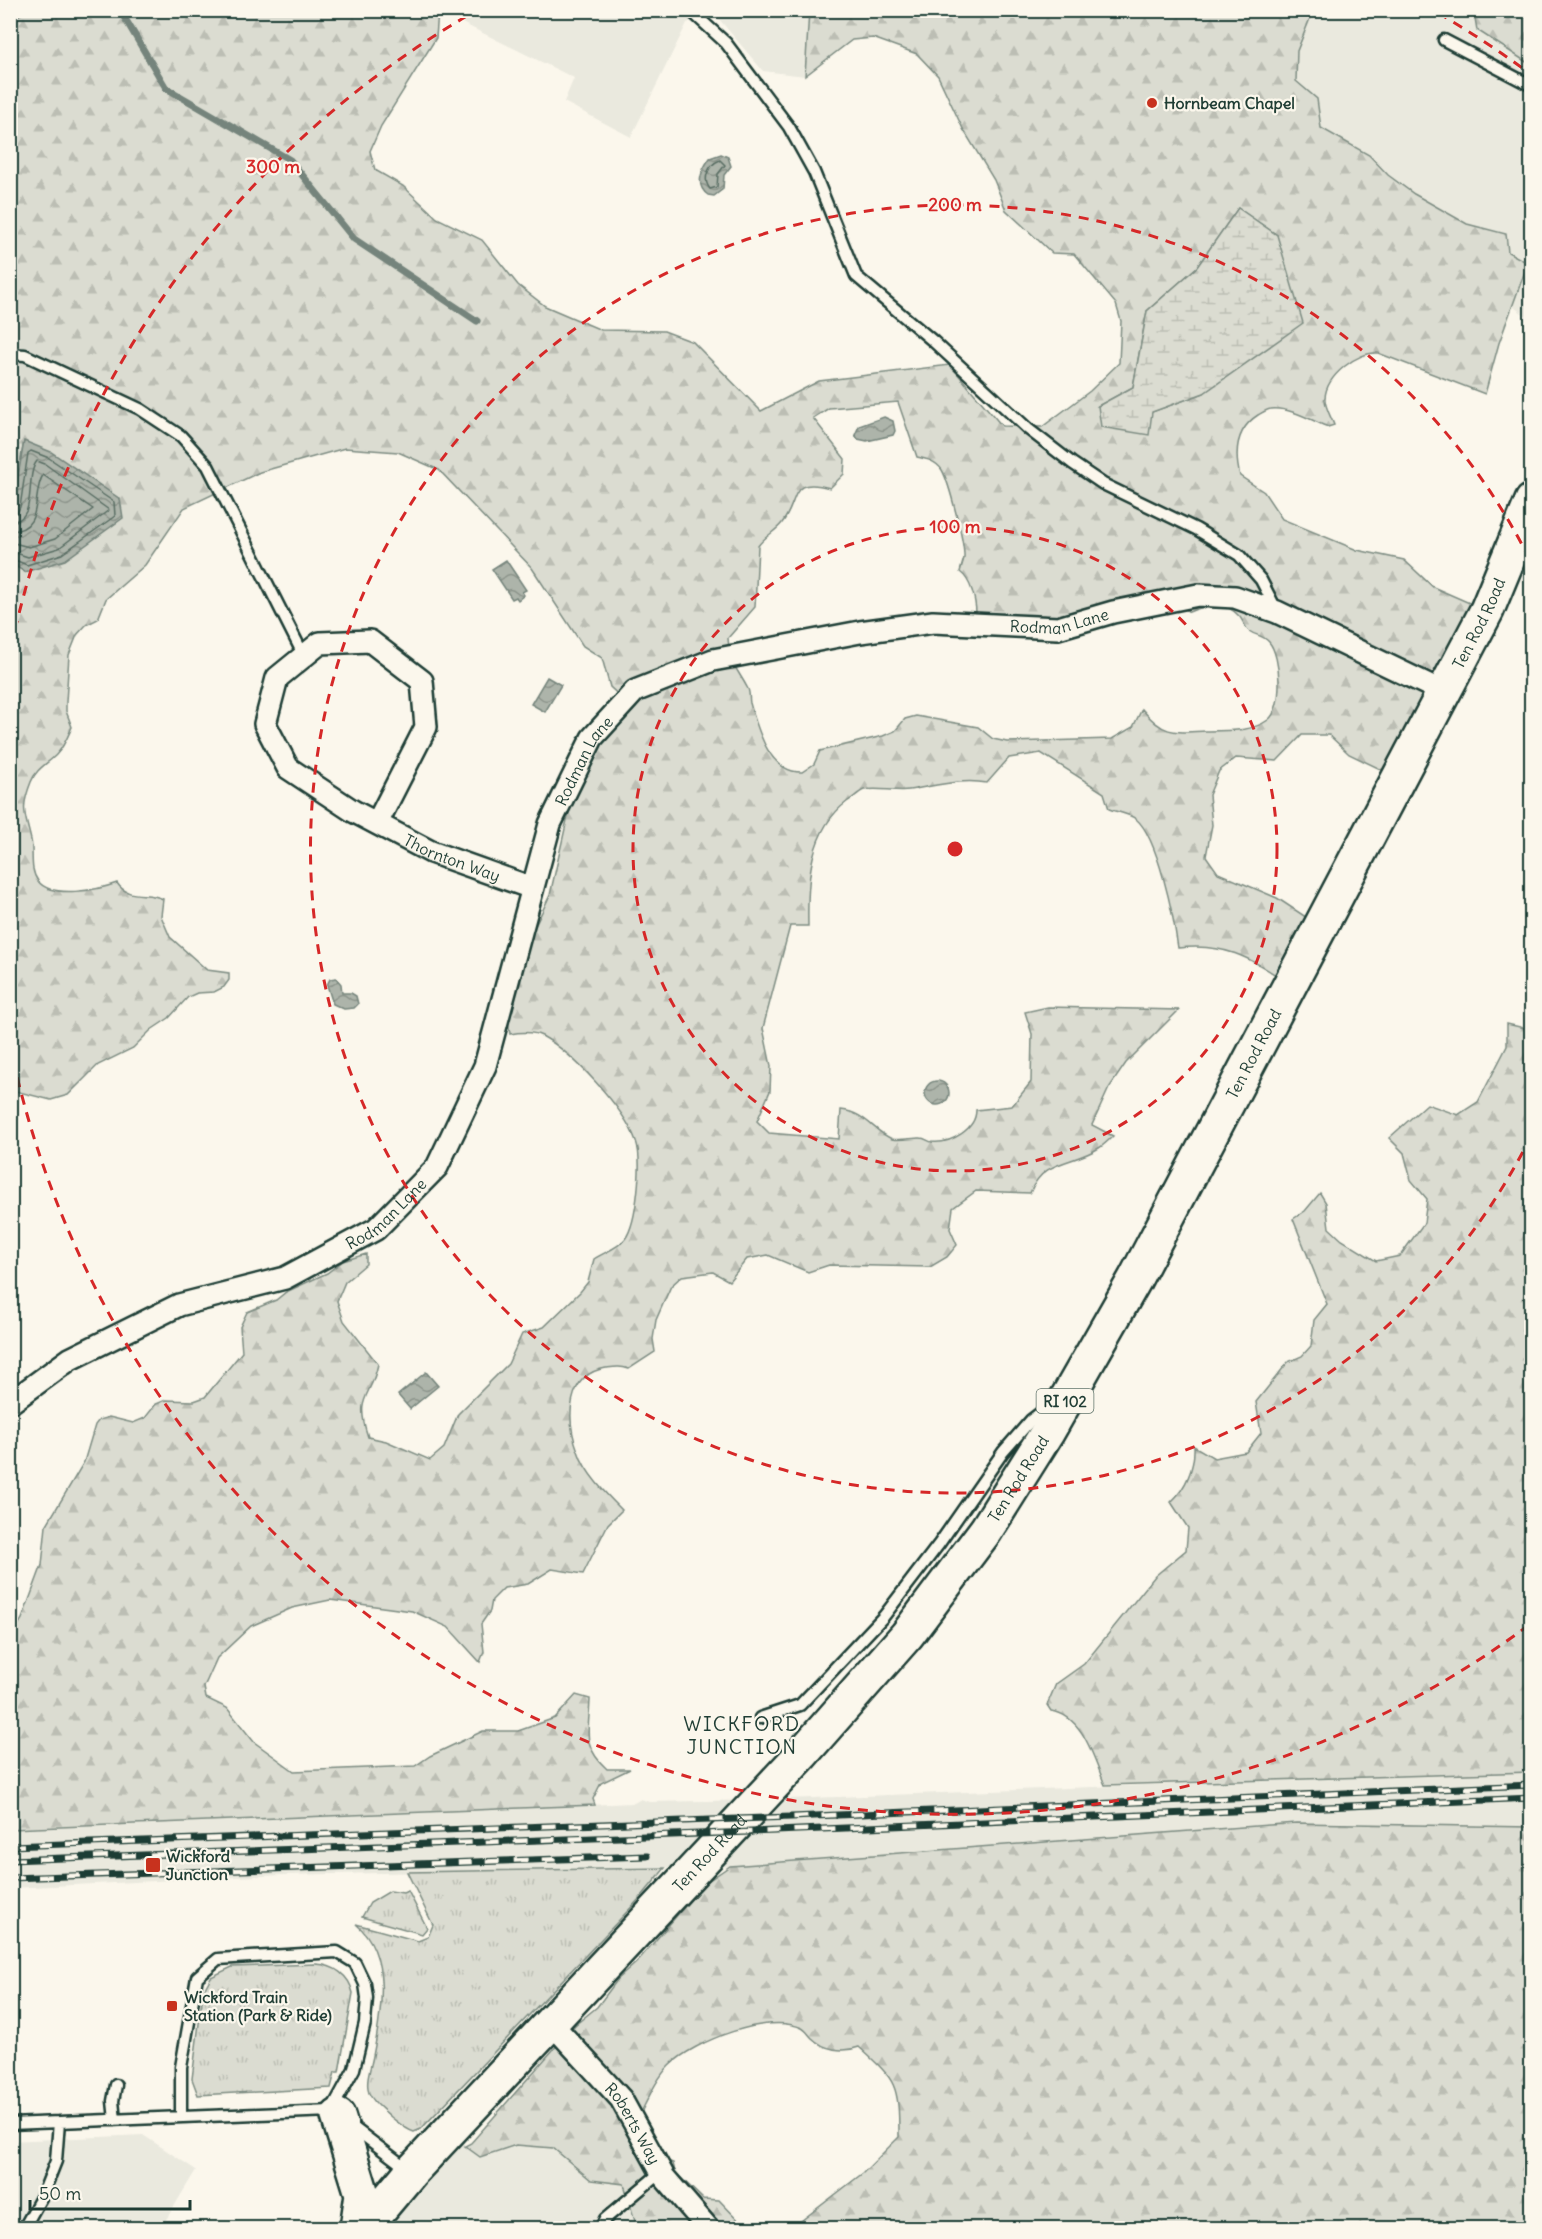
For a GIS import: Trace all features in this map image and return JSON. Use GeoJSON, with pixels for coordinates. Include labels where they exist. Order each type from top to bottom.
{"type":"FeatureCollection","features":[{"type":"Feature","properties":{"kind":"main road","name":"Ten Rod Road"},"geometry":{"type":"LineString","coordinates":[[364,2229],[411,2172],[794,1763],[907,1635],[986,1530],[1071,1391],[1135,1278],[1486,610],[1532,501]]}},
{"type":"Feature","properties":{"kind":"main road"},"geometry":{"type":"LineString","coordinates":[[334,2114],[362,2194],[357,2229]]}},
{"type":"Feature","properties":{"kind":"street","name":"Rodman Lane"},"geometry":{"type":"LineString","coordinates":[[10,1403],[70,1359],[179,1305],[285,1278],[376,1229],[437,1167],[485,1066],[550,824],[592,738],[635,691],[713,660],[860,632],[933,622],[1058,628],[1113,612],[1198,596],[1235,597],[1277,612],[1443,692]]}},
{"type":"Feature","properties":{"kind":"street","name":"Thornton Way"},"geometry":{"type":"LineString","coordinates":[[377,824],[426,727],[422,681],[370,641],[320,643],[277,678],[265,724],[288,768],[377,824],[431,852],[532,888]]}},
{"type":"Feature","properties":{"kind":"street","name":"Roberts Way"},"geometry":{"type":"LineString","coordinates":[[552,2024],[621,2099],[661,2172],[708,2229]]}},
{"type":"Feature","properties":{"kind":"lane"},"geometry":{"type":"LineString","coordinates":[[690,10],[726,44],[789,127],[814,172],[856,276],[933,340],[1028,429],[1072,463],[1103,484],[1196,529],[1239,555],[1261,580],[1277,612]]}},
{"type":"Feature","properties":{"kind":"lane"},"geometry":{"type":"LineString","coordinates":[[1444,40],[1532,86]]}},
{"type":"Feature","properties":{"kind":"lane"},"geometry":{"type":"LineString","coordinates":[[10,354],[25,356],[140,409],[182,436],[208,466],[304,656]]}},
{"type":"Feature","properties":{"kind":"lane"},"geometry":{"type":"LineString","coordinates":[[760,1718],[800,1705],[836,1668],[884,1616],[1003,1452],[1031,1420],[1071,1391]]}},
{"type":"Feature","properties":{"kind":"lane"},"geometry":{"type":"LineString","coordinates":[[181,2116],[181,2067],[197,1977],[218,1959],[337,1952],[355,1963],[367,1998],[365,2023],[354,2068],[334,2114]]}},
{"type":"Feature","properties":{"kind":"lane"},"geometry":{"type":"LineString","coordinates":[[115,2120],[113,2101],[116,2085]]}},
{"type":"Feature","properties":{"kind":"lane"},"geometry":{"type":"LineString","coordinates":[[10,2124],[181,2116],[334,2114],[411,2172]]}},
{"type":"Feature","properties":{"kind":"lane"},"geometry":{"type":"LineString","coordinates":[[24,2229],[44,2194],[56,2161],[59,2122]]}},
{"type":"Feature","properties":{"kind":"lane"},"geometry":{"type":"LineString","coordinates":[[601,2229],[605,2219],[661,2172]]}},
{"type":"Feature","properties":{"kind":"shaded area"},"geometry":{"type":"Polygon","coordinates":[[[438,11],[809,11],[805,76],[763,71],[713,12],[687,23],[631,137],[564,102],[574,78],[438,11]]]}},
{"type":"Feature","properties":{"kind":"shaded area"},"geometry":{"type":"Polygon","coordinates":[[[1313,11],[1478,11],[1475,18],[1477,30],[1531,65],[1531,319],[1512,306],[1506,234],[1467,224],[1414,194],[1388,175],[1369,155],[1321,128],[1317,99],[1296,82],[1297,51],[1313,11]]]}},
{"type":"Feature","properties":{"kind":"shaded area"},"geometry":{"type":"Polygon","coordinates":[[[1507,1771],[1531,1772],[1531,1827],[1295,1823],[730,1866],[281,1875],[11,1888],[11,1829],[634,1803],[641,1799],[649,1802],[760,1800],[1507,1771]]]}},
{"type":"Feature","properties":{"kind":"shaded area"},"geometry":{"type":"Polygon","coordinates":[[[143,2135],[196,2170],[161,2228],[11,2228],[10,2141],[143,2135]]]}},
{"type":"Feature","properties":{"kind":"shaded area"},"geometry":{"type":"Polygon","coordinates":[[[460,2141],[480,2157],[516,2145],[553,2148],[591,2180],[624,2184],[637,2228],[383,2228],[460,2141]]]}},
{"type":"Feature","properties":{"kind":"green space"},"geometry":{"type":"Polygon","coordinates":[[[11,11],[438,11],[436,38],[381,126],[370,151],[375,170],[403,186],[437,218],[482,240],[518,285],[545,306],[601,330],[664,331],[693,342],[761,411],[819,381],[950,365],[1002,426],[1042,427],[1090,391],[1119,363],[1121,321],[1116,304],[1074,254],[1052,253],[1006,210],[994,180],[963,129],[938,76],[917,54],[873,38],[852,40],[805,76],[809,11],[1313,11],[1297,51],[1296,81],[1317,99],[1321,128],[1369,155],[1388,175],[1414,194],[1467,224],[1506,234],[1508,252],[1528,263],[1499,343],[1485,394],[1378,353],[1370,353],[1344,366],[1331,381],[1325,401],[1334,425],[1328,427],[1292,412],[1269,409],[1245,427],[1238,442],[1237,458],[1240,476],[1264,492],[1282,519],[1357,550],[1404,560],[1433,587],[1488,611],[1401,779],[1349,754],[1329,735],[1302,735],[1277,761],[1236,758],[1219,771],[1209,795],[1212,825],[1206,856],[1218,873],[1277,898],[1324,929],[1292,985],[1252,961],[1225,950],[1178,948],[1164,879],[1144,829],[1133,817],[1109,809],[1104,793],[1041,753],[1009,758],[987,783],[958,782],[909,790],[869,789],[860,792],[835,813],[825,826],[818,841],[810,874],[808,926],[790,926],[763,1028],[771,1066],[770,1091],[757,1121],[769,1133],[839,1139],[841,1110],[863,1118],[892,1139],[922,1138],[932,1142],[947,1141],[967,1129],[975,1117],[976,1110],[1012,1106],[1031,1082],[1032,1034],[1025,1012],[1048,1007],[1179,1010],[1126,1063],[1109,1088],[1092,1125],[1113,1136],[1101,1147],[1050,1168],[1042,1174],[1030,1193],[976,1191],[953,1208],[950,1229],[957,1245],[947,1257],[930,1267],[829,1265],[808,1272],[768,1255],[747,1259],[729,1281],[713,1272],[682,1276],[671,1286],[656,1320],[653,1339],[655,1352],[629,1369],[612,1367],[593,1372],[583,1379],[572,1400],[572,1426],[581,1459],[597,1483],[622,1510],[608,1524],[583,1574],[552,1569],[528,1584],[504,1588],[492,1600],[490,1611],[481,1624],[484,1652],[480,1662],[448,1627],[412,1611],[330,1600],[292,1608],[251,1626],[217,1658],[204,1687],[206,1698],[227,1708],[254,1742],[294,1771],[415,1766],[430,1756],[483,1731],[518,1731],[555,1718],[576,1695],[590,1699],[588,1737],[593,1753],[607,1769],[630,1769],[601,1783],[593,1799],[595,1805],[11,1829],[11,1637],[22,1619],[42,1565],[46,1526],[84,1462],[95,1425],[99,1420],[109,1417],[133,1423],[145,1418],[156,1404],[166,1400],[194,1401],[205,1397],[242,1352],[240,1327],[247,1312],[276,1300],[286,1292],[327,1273],[343,1261],[366,1254],[366,1264],[345,1282],[337,1301],[344,1321],[378,1364],[363,1405],[368,1437],[386,1441],[430,1460],[444,1448],[458,1414],[508,1364],[522,1334],[544,1327],[588,1282],[594,1259],[625,1239],[636,1206],[639,1162],[636,1141],[630,1128],[596,1082],[568,1055],[542,1036],[526,1032],[510,1034],[508,1020],[528,941],[550,895],[574,789],[610,729],[629,714],[625,701],[610,687],[602,658],[583,646],[532,568],[439,470],[398,452],[345,448],[260,472],[184,508],[145,565],[106,599],[98,619],[86,625],[77,635],[69,655],[66,702],[66,711],[72,727],[59,752],[33,777],[26,799],[25,811],[35,876],[44,887],[53,890],[87,890],[117,883],[127,892],[163,899],[161,916],[170,937],[207,970],[229,973],[229,980],[224,987],[214,992],[197,993],[188,997],[169,1018],[151,1030],[133,1048],[98,1065],[68,1095],[51,1100],[11,1090],[11,563],[25,572],[24,441],[11,517],[11,11]],[[1238,208],[1197,267],[1147,311],[1133,387],[1098,406],[1152,412],[1204,393],[1277,235],[1238,208]],[[898,402],[829,408],[813,418],[845,459],[844,474],[830,488],[807,485],[801,488],[782,523],[758,546],[755,607],[728,638],[732,660],[749,691],[750,703],[761,737],[773,758],[781,765],[802,772],[814,764],[820,751],[883,736],[895,731],[905,719],[916,716],[978,727],[993,739],[1007,742],[1112,739],[1133,727],[1142,709],[1156,724],[1177,732],[1238,730],[1254,727],[1268,720],[1277,705],[1279,694],[1278,670],[1273,649],[1267,640],[1249,631],[1239,616],[1227,608],[1215,605],[1189,612],[1182,607],[1054,617],[976,614],[972,591],[960,572],[964,551],[945,477],[937,464],[917,457],[898,402]]]}},
{"type":"Feature","properties":{"kind":"green space"},"geometry":{"type":"Polygon","coordinates":[[[1478,11],[1531,11],[1531,65],[1477,30],[1475,18],[1478,11]]]}},
{"type":"Feature","properties":{"kind":"green space"},"geometry":{"type":"Polygon","coordinates":[[[1238,208],[1277,235],[1303,323],[1204,393],[1152,412],[1149,435],[1101,427],[1098,406],[1133,387],[1147,311],[1197,267],[1238,208]]]}},
{"type":"Feature","properties":{"kind":"green space"},"geometry":{"type":"Polygon","coordinates":[[[1507,1024],[1524,1028],[1532,1025],[1531,1772],[1105,1785],[1092,1751],[1079,1729],[1062,1714],[1051,1711],[1047,1705],[1056,1684],[1084,1664],[1155,1576],[1186,1550],[1188,1528],[1171,1502],[1188,1477],[1193,1462],[1194,1446],[1214,1458],[1246,1452],[1261,1433],[1256,1402],[1288,1362],[1302,1356],[1311,1346],[1314,1320],[1327,1304],[1293,1219],[1305,1211],[1320,1193],[1326,1203],[1329,1228],[1342,1240],[1376,1261],[1400,1256],[1424,1223],[1427,1199],[1411,1180],[1404,1153],[1389,1138],[1427,1104],[1458,1115],[1478,1102],[1507,1046],[1507,1024]]]}},
{"type":"Feature","properties":{"kind":"green space"},"geometry":{"type":"Polygon","coordinates":[[[1296,1823],[1531,1827],[1531,2228],[753,2228],[797,2224],[863,2173],[899,2137],[896,2093],[893,2084],[881,2068],[859,2047],[847,2050],[828,2048],[817,2042],[802,2028],[788,2024],[752,2026],[696,2047],[669,2066],[659,2078],[636,2122],[652,2155],[673,2163],[675,2172],[703,2199],[719,2200],[746,2228],[637,2228],[624,2184],[591,2180],[553,2148],[516,2145],[480,2157],[465,2146],[471,2143],[575,2025],[597,2007],[618,1979],[636,1963],[705,1883],[730,1866],[1296,1823]]]}},
{"type":"Feature","properties":{"kind":"green space"},"geometry":{"type":"Polygon","coordinates":[[[665,1868],[642,1896],[421,2129],[414,2132],[405,2128],[373,2100],[368,2084],[381,2005],[380,1969],[368,1937],[356,1924],[418,1941],[428,1937],[433,1925],[407,1872],[665,1868]]]}},
{"type":"Feature","properties":{"kind":"green space"},"geometry":{"type":"Polygon","coordinates":[[[390,1891],[403,1893],[408,1891],[427,1928],[422,1934],[362,1917],[370,1903],[390,1891]]]}},
{"type":"Feature","properties":{"kind":"green space"},"geometry":{"type":"Polygon","coordinates":[[[316,1964],[329,1966],[340,1972],[348,1981],[353,1993],[339,2072],[335,2072],[331,2088],[198,2095],[192,2079],[203,1992],[211,1977],[232,1967],[316,1964]]]}},
{"type":"Feature","properties":{"kind":"water"},"geometry":{"type":"Polygon","coordinates":[[[721,154],[728,157],[731,166],[724,175],[723,189],[714,196],[708,195],[701,187],[702,172],[710,158],[721,154]]]}},
{"type":"Feature","properties":{"kind":"water"},"geometry":{"type":"Polygon","coordinates":[[[884,417],[893,421],[895,431],[893,435],[867,441],[858,439],[855,435],[859,426],[884,417]]]}},
{"type":"Feature","properties":{"kind":"water"},"geometry":{"type":"Polygon","coordinates":[[[24,441],[51,452],[120,499],[123,518],[65,560],[25,572],[10,563],[11,517],[24,441]]]}},
{"type":"Feature","properties":{"kind":"water"},"geometry":{"type":"Polygon","coordinates":[[[506,560],[526,590],[522,592],[524,595],[518,600],[516,597],[512,599],[492,569],[506,560]]]}},
{"type":"Feature","properties":{"kind":"water"},"geometry":{"type":"Polygon","coordinates":[[[547,677],[561,685],[545,712],[531,704],[547,677]]]}},
{"type":"Feature","properties":{"kind":"water"},"geometry":{"type":"Polygon","coordinates":[[[336,978],[341,984],[342,993],[351,993],[356,996],[358,1004],[354,1008],[344,1009],[333,1004],[327,985],[330,979],[336,978]]]}},
{"type":"Feature","properties":{"kind":"water"},"geometry":{"type":"Polygon","coordinates":[[[937,1081],[946,1084],[949,1093],[946,1102],[937,1105],[928,1102],[925,1093],[928,1084],[937,1081]]]}},
{"type":"Feature","properties":{"kind":"water"},"geometry":{"type":"Polygon","coordinates":[[[426,1372],[438,1386],[410,1409],[398,1395],[426,1372]]]}},
{"type":"Feature","properties":{"kind":"waterway"},"geometry":{"type":"LineString","coordinates":[[10,16],[23,10]]}},
{"type":"Feature","properties":{"kind":"waterway"},"geometry":{"type":"LineString","coordinates":[[120,10],[166,88],[290,160],[354,239],[477,321]]}},
{"type":"Feature","properties":{"kind":"railway"},"geometry":{"type":"LineString","coordinates":[[10,1846],[791,1817],[1532,1785]]}},
{"type":"Feature","properties":{"kind":"railway"},"geometry":{"type":"LineString","coordinates":[[10,1860],[776,1831],[1532,1798]]}},
{"type":"Feature","properties":{"kind":"railway"},"geometry":{"type":"LineString","coordinates":[[10,1878],[647,1856]]}},
{"type":"Feature","properties":{"kind":"place","name":"Hornbeam Chapel"},"geometry":{"type":"Point","coordinates":[1152,103]}},
{"type":"Feature","properties":{"kind":"place","name":"Wickford Junction"},"geometry":{"type":"Point","coordinates":[153,1865]}},
{"type":"Feature","properties":{"kind":"place","name":"Wickford Train Station (Park & Ride)"},"geometry":{"type":"Point","coordinates":[172,2006]}},
{"type":"Feature","properties":{"kind":"district","name":"WICKFORD JUNCTION"},"geometry":{"type":"Point","coordinates":[742,1734]}}]}
